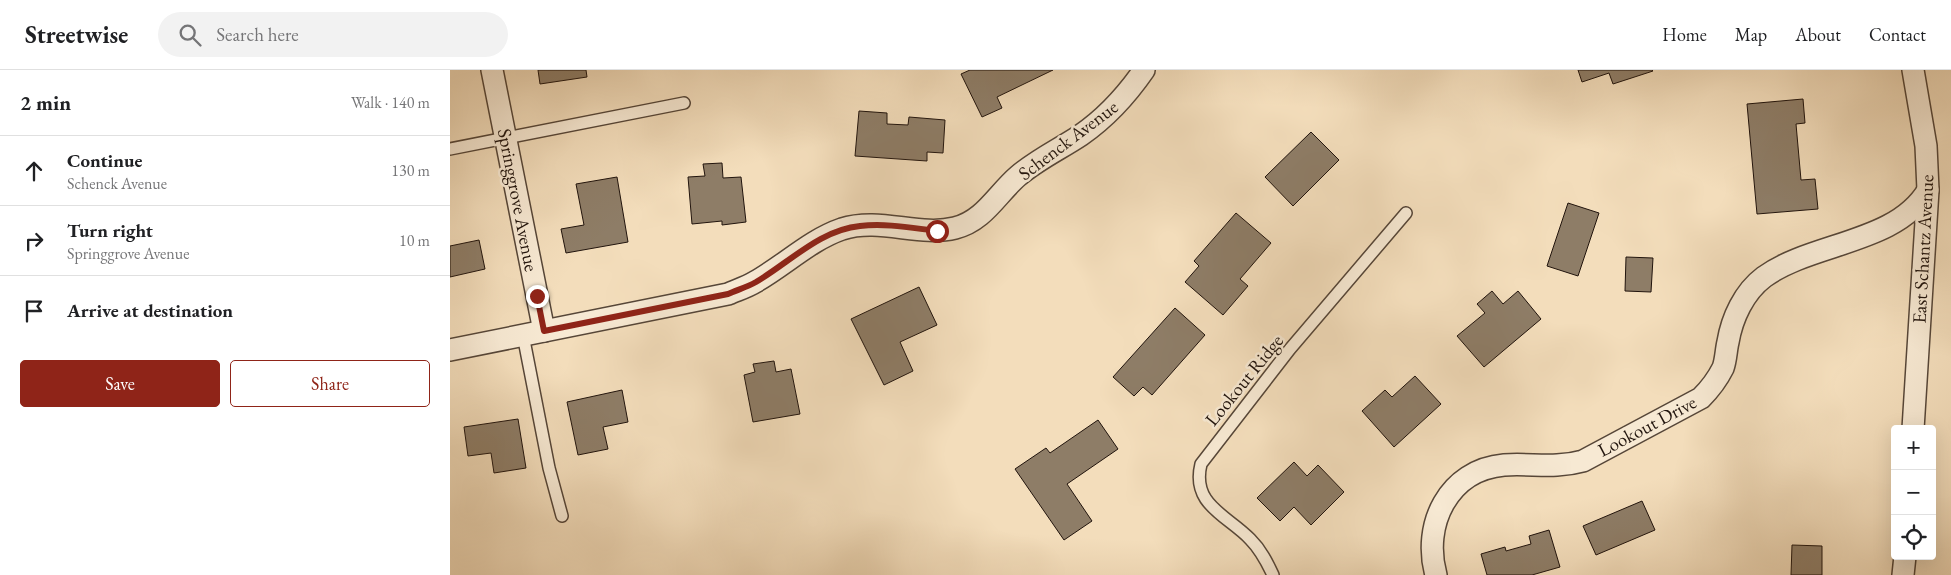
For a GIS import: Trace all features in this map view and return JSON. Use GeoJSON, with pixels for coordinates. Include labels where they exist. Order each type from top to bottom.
{"type":"FeatureCollection","features":[{"type":"Feature","properties":{"kind":"street","name":"Springgrove Avenue"},"geometry":{"type":"LineString","coordinates":[[492,70],[505,139],[534,333]]}},
{"type":"Feature","properties":{"kind":"street","name":"Schenck Avenue"},"geometry":{"type":"LineString","coordinates":[[450,350],[728,294],[755,282],[817,240],[842,229],[860,226],[891,225],[937,231],[963,225],[978,218],[1016,177],[1041,158],[1080,135],[1103,118],[1126,96],[1144,70]]}},
{"type":"Feature","properties":{"kind":"street","name":"East Schantz Avenue"},"geometry":{"type":"LineString","coordinates":[[1913,70],[1926,146],[1928,190],[1913,425]]}},
{"type":"Feature","properties":{"kind":"street","name":"Lookout Drive"},"geometry":{"type":"LineString","coordinates":[[1426,575],[1435,575],[1432,532],[1441,506],[1461,483],[1488,468],[1505,465],[1556,466],[1583,461],[1700,398],[1715,383],[1724,366],[1735,316],[1748,292],[1762,278],[1782,265],[1901,219],[1918,204],[1928,190]]}},
{"type":"Feature","properties":{"kind":"street"},"geometry":{"type":"LineString","coordinates":[[1903,575],[1905,560]]}},
{"type":"Feature","properties":{"kind":"lane"},"geometry":{"type":"LineString","coordinates":[[450,149],[684,103]]}},
{"type":"Feature","properties":{"kind":"lane","name":"Lookout Ridge"},"geometry":{"type":"LineString","coordinates":[[1273,575],[1264,556],[1250,539],[1216,510],[1200,491],[1199,474],[1201,464],[1290,349],[1406,214]]}},
{"type":"Feature","properties":{"kind":"lane"},"geometry":{"type":"LineString","coordinates":[[534,333],[549,468],[562,516]]}},
{"type":"Feature","properties":{"kind":"building"},"geometry":{"type":"Polygon","coordinates":[[[538,70],[586,70],[587,77],[540,84],[538,70]]]}},
{"type":"Feature","properties":{"kind":"building"},"geometry":{"type":"Polygon","coordinates":[[[970,70],[1053,70],[997,97],[1002,108],[982,117],[961,74],[970,70]]]}},
{"type":"Feature","properties":{"kind":"building"},"geometry":{"type":"Polygon","coordinates":[[[1578,70],[1653,71],[1613,84],[1609,73],[1582,82],[1578,70]]]}},
{"type":"Feature","properties":{"kind":"building"},"geometry":{"type":"Polygon","coordinates":[[[1803,99],[1805,123],[1796,124],[1801,180],[1815,179],[1818,209],[1757,214],[1747,104],[1803,99]]]}},
{"type":"Feature","properties":{"kind":"building"},"geometry":{"type":"Polygon","coordinates":[[[859,111],[887,113],[887,124],[908,125],[909,117],[945,120],[943,153],[927,152],[927,161],[855,156],[859,111]]]}},
{"type":"Feature","properties":{"kind":"building"},"geometry":{"type":"Polygon","coordinates":[[[1311,132],[1339,160],[1293,206],[1265,177],[1311,132]]]}},
{"type":"Feature","properties":{"kind":"building"},"geometry":{"type":"Polygon","coordinates":[[[722,163],[723,178],[741,177],[746,222],[722,225],[722,221],[692,224],[688,177],[705,176],[703,164],[722,163]]]}},
{"type":"Feature","properties":{"kind":"building"},"geometry":{"type":"Polygon","coordinates":[[[617,177],[628,242],[566,253],[561,229],[584,225],[576,184],[617,177]]]}},
{"type":"Feature","properties":{"kind":"building"},"geometry":{"type":"Polygon","coordinates":[[[1568,203],[1599,213],[1578,276],[1547,266],[1568,203]]]}},
{"type":"Feature","properties":{"kind":"building"},"geometry":{"type":"Polygon","coordinates":[[[1236,213],[1271,243],[1240,279],[1248,286],[1223,315],[1185,282],[1199,266],[1194,261],[1236,213]]]}},
{"type":"Feature","properties":{"kind":"building"},"geometry":{"type":"Polygon","coordinates":[[[479,240],[485,269],[450,277],[450,246],[479,240]]]}},
{"type":"Feature","properties":{"kind":"building"},"geometry":{"type":"Polygon","coordinates":[[[1626,257],[1653,258],[1651,292],[1625,291],[1626,257]]]}},
{"type":"Feature","properties":{"kind":"building"},"geometry":{"type":"Polygon","coordinates":[[[919,287],[937,325],[900,342],[913,371],[884,385],[851,319],[919,287]]]}},
{"type":"Feature","properties":{"kind":"building"},"geometry":{"type":"Polygon","coordinates":[[[1492,291],[1503,304],[1518,291],[1541,319],[1484,367],[1457,336],[1485,313],[1477,304],[1492,291]]]}},
{"type":"Feature","properties":{"kind":"building"},"geometry":{"type":"Polygon","coordinates":[[[1175,308],[1205,335],[1152,395],[1143,387],[1134,396],[1113,377],[1175,308]]]}},
{"type":"Feature","properties":{"kind":"building"},"geometry":{"type":"Polygon","coordinates":[[[774,361],[776,372],[791,369],[800,414],[753,422],[744,375],[755,372],[753,364],[774,361]]]}},
{"type":"Feature","properties":{"kind":"building"},"geometry":{"type":"Polygon","coordinates":[[[1415,376],[1441,404],[1394,447],[1362,411],[1385,390],[1392,397],[1415,376]]]}},
{"type":"Feature","properties":{"kind":"building"},"geometry":{"type":"Polygon","coordinates":[[[622,390],[628,422],[603,427],[608,449],[578,455],[567,402],[622,390]]]}},
{"type":"Feature","properties":{"kind":"building"},"geometry":{"type":"Polygon","coordinates":[[[518,419],[526,468],[494,473],[491,453],[468,456],[464,427],[518,419]]]}},
{"type":"Feature","properties":{"kind":"building"},"geometry":{"type":"Polygon","coordinates":[[[1098,420],[1118,449],[1067,484],[1092,521],[1064,540],[1015,469],[1046,448],[1050,453],[1098,420]]]}},
{"type":"Feature","properties":{"kind":"building"},"geometry":{"type":"Polygon","coordinates":[[[1294,462],[1307,476],[1318,465],[1344,492],[1311,525],[1294,507],[1280,521],[1257,498],[1294,462]]]}},
{"type":"Feature","properties":{"kind":"building"},"geometry":{"type":"Polygon","coordinates":[[[1642,501],[1655,530],[1596,555],[1583,526],[1642,501]]]}},
{"type":"Feature","properties":{"kind":"building"},"geometry":{"type":"Polygon","coordinates":[[[1549,530],[1560,567],[1532,575],[1487,575],[1481,554],[1505,547],[1506,551],[1531,544],[1529,536],[1549,530]]]}},
{"type":"Feature","properties":{"kind":"building"},"geometry":{"type":"Polygon","coordinates":[[[1792,545],[1822,546],[1822,575],[1791,575],[1792,545]]]}},
{"type":"Feature","properties":{"kind":"route"},"geometry":{"type":"LineString","coordinates":[[537,296],[544,331],[728,294],[755,282],[817,240],[842,229],[860,226],[891,225],[937,231]]}}]}
